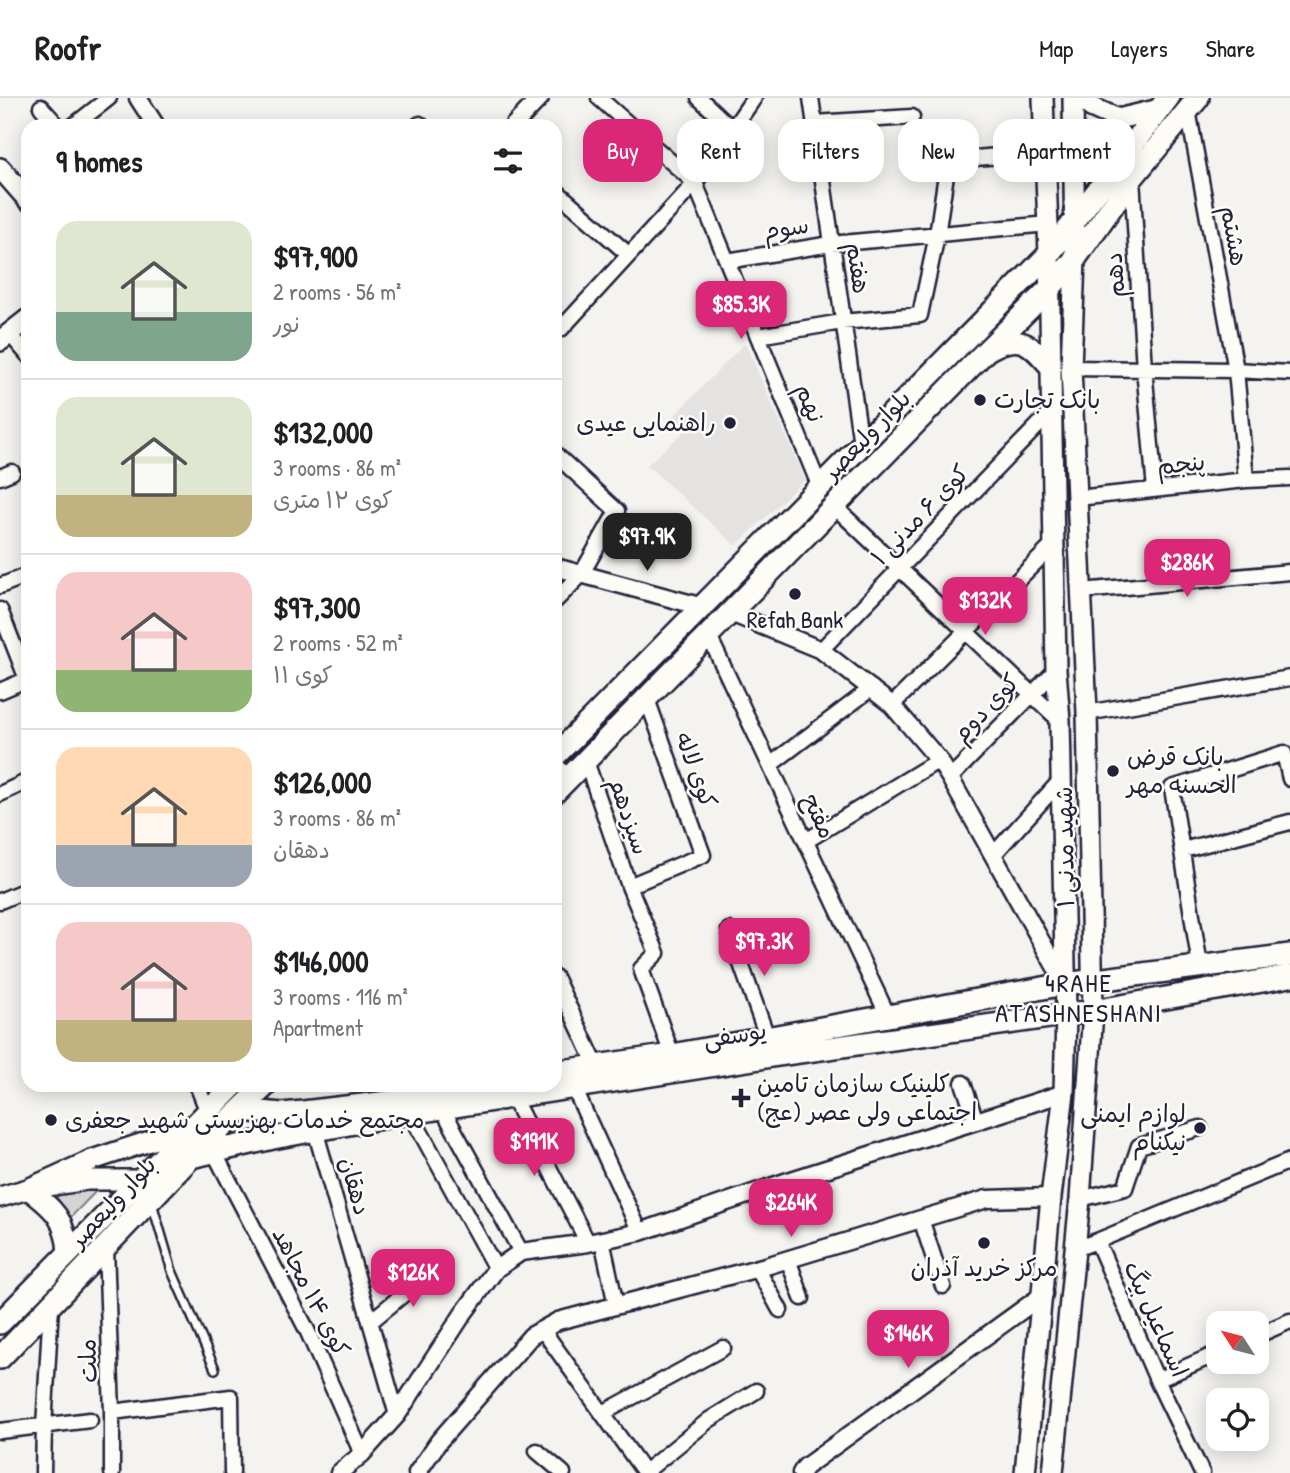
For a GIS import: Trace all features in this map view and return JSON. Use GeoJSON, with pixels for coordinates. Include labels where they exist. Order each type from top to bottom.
{"type":"FeatureCollection","features":[{"type":"Feature","properties":{"kind":"main road","name":"شهید مدنی ۱"},"geometry":{"type":"LineString","coordinates":[[1043,98],[1044,119]]}},
{"type":"Feature","properties":{"kind":"main road","name":"شهید مدنی ۱"},"geometry":{"type":"LineString","coordinates":[[1025,1473],[1044,1294],[1051,1197],[1064,1093],[1066,1014],[1052,411],[1061,368],[1075,258],[1073,98]]}},
{"type":"Feature","properties":{"kind":"main road"},"geometry":{"type":"LineString","coordinates":[[1084,98],[1091,107],[1118,119],[1164,104]]}},
{"type":"Feature","properties":{"kind":"main road","name":"بلوار ولیعصر"},"geometry":{"type":"LineString","coordinates":[[562,749],[1049,254],[1164,104]]}},
{"type":"Feature","properties":{"kind":"main road","name":"بلوار ولیعصر"},"geometry":{"type":"LineString","coordinates":[[1135,174],[1193,104]]}},
{"type":"Feature","properties":{"kind":"main road"},"geometry":{"type":"LineString","coordinates":[[4,179],[21,194]]}},
{"type":"Feature","properties":{"kind":"main road","name":"شهید مدنی ۱"},"geometry":{"type":"LineString","coordinates":[[1046,182],[1049,289],[1077,498],[1087,713],[1093,1011],[1080,1199],[1053,1473]]}},
{"type":"Feature","properties":{"kind":"main road","name":"بلوار ولیعصر"},"geometry":{"type":"LineString","coordinates":[[562,778],[586,761],[1049,289],[1075,258],[1129,182]]}},
{"type":"Feature","properties":{"kind":"main road"},"geometry":{"type":"LineString","coordinates":[[5,337],[21,324]]}},
{"type":"Feature","properties":{"kind":"main road"},"geometry":{"type":"LineString","coordinates":[[985,352],[1016,340],[1024,342],[1061,368]]}},
{"type":"Feature","properties":{"kind":"main road"},"geometry":{"type":"LineString","coordinates":[[703,607],[731,613]]}},
{"type":"Feature","properties":{"kind":"main road"},"geometry":{"type":"LineString","coordinates":[[1056,670],[1084,671]]}},
{"type":"Feature","properties":{"kind":"main road","name":"یوسفی"},"geometry":{"type":"LineString","coordinates":[[562,1088],[769,1046],[888,1016],[1065,984],[1290,955]]}},
{"type":"Feature","properties":{"kind":"main road"},"geometry":{"type":"LineString","coordinates":[[1247,960],[1250,982]]}},
{"type":"Feature","properties":{"kind":"main road","name":"یوسفی"},"geometry":{"type":"LineString","coordinates":[[562,1071],[672,1055],[1093,1011],[1290,976]]}},
{"type":"Feature","properties":{"kind":"main road","name":"بلوار ولیعصر"},"geometry":{"type":"LineString","coordinates":[[0,1323],[227,1092]]}},
{"type":"Feature","properties":{"kind":"main road"},"geometry":{"type":"LineString","coordinates":[[230,1092],[248,1124],[273,1138]]}},
{"type":"Feature","properties":{"kind":"main road","name":"بلوار ولیعصر"},"geometry":{"type":"LineString","coordinates":[[0,1358],[191,1157],[259,1092]]}},
{"type":"Feature","properties":{"kind":"main road","name":"یوسفی"},"geometry":{"type":"LineString","coordinates":[[240,1110],[282,1114],[445,1092]]}},
{"type":"Feature","properties":{"kind":"main road","name":"یوسفی"},"geometry":{"type":"LineString","coordinates":[[191,1157],[315,1130],[404,1099],[442,1108],[536,1092]]}},
{"type":"Feature","properties":{"kind":"main road"},"geometry":{"type":"LineString","coordinates":[[29,1189],[92,1160],[189,1128]]}},
{"type":"Feature","properties":{"kind":"main road"},"geometry":{"type":"LineString","coordinates":[[92,1160],[111,1163],[125,1169],[138,1180],[151,1199]]}},
{"type":"Feature","properties":{"kind":"main road"},"geometry":{"type":"LineString","coordinates":[[0,1197],[29,1189],[87,1180],[138,1180]]}},
{"type":"Feature","properties":{"kind":"main road"},"geometry":{"type":"LineString","coordinates":[[29,1189],[56,1212],[66,1233],[68,1253]]}},
{"type":"Feature","properties":{"kind":"main road"},"geometry":{"type":"LineString","coordinates":[[1051,1197],[1080,1199]]}},
{"type":"Feature","properties":{"kind":"main road"},"geometry":{"type":"LineString","coordinates":[[1047,1247],[1075,1249]]}},
{"type":"Feature","properties":{"kind":"street"},"geometry":{"type":"LineString","coordinates":[[83,119],[109,98]]}},
{"type":"Feature","properties":{"kind":"street"},"geometry":{"type":"LineString","coordinates":[[138,98],[152,119]]}},
{"type":"Feature","properties":{"kind":"street"},"geometry":{"type":"LineString","coordinates":[[562,322],[695,183],[599,98]]}},
{"type":"Feature","properties":{"kind":"street"},"geometry":{"type":"LineString","coordinates":[[699,98],[721,119]]}},
{"type":"Feature","properties":{"kind":"street"},"geometry":{"type":"LineString","coordinates":[[739,119],[754,98]]}},
{"type":"Feature","properties":{"kind":"street","name":"هفتم"},"geometry":{"type":"LineString","coordinates":[[811,98],[814,119]]}},
{"type":"Feature","properties":{"kind":"street"},"geometry":{"type":"LineString","coordinates":[[518,119],[533,100]]}},
{"type":"Feature","properties":{"kind":"street","name":"هشتم"},"geometry":{"type":"LineString","coordinates":[[1193,104],[1236,370],[1246,480]]}},
{"type":"Feature","properties":{"kind":"street"},"geometry":{"type":"LineString","coordinates":[[41,107],[52,119]]}},
{"type":"Feature","properties":{"kind":"street"},"geometry":{"type":"LineString","coordinates":[[879,119],[912,117]]}},
{"type":"Feature","properties":{"kind":"street","name":"هفتم"},"geometry":{"type":"LineString","coordinates":[[822,182],[861,444]]}},
{"type":"Feature","properties":{"kind":"street"},"geometry":{"type":"LineString","coordinates":[[758,336],[842,322],[920,315],[945,182]]}},
{"type":"Feature","properties":{"kind":"street","name":"دهم"},"geometry":{"type":"LineString","coordinates":[[1132,182],[1155,490]]}},
{"type":"Feature","properties":{"kind":"street","name":"نهم"},"geometry":{"type":"LineString","coordinates":[[695,183],[819,485]]}},
{"type":"Feature","properties":{"kind":"street"},"geometry":{"type":"LineString","coordinates":[[562,196],[629,255]]}},
{"type":"Feature","properties":{"kind":"street","name":"سوم"},"geometry":{"type":"LineString","coordinates":[[727,261],[831,244],[1048,224]]}},
{"type":"Feature","properties":{"kind":"street"},"geometry":{"type":"LineString","coordinates":[[5,337],[21,350]]}},
{"type":"Feature","properties":{"kind":"street"},"geometry":{"type":"LineString","coordinates":[[1061,368],[1290,373]]}},
{"type":"Feature","properties":{"kind":"street","name":"کوی ۶ مدنی ۱"},"geometry":{"type":"LineString","coordinates":[[821,650],[1052,411]]}},
{"type":"Feature","properties":{"kind":"street"},"geometry":{"type":"LineString","coordinates":[[562,460],[617,511],[582,575],[562,594]]}},
{"type":"Feature","properties":{"kind":"street","name":"پنجم"},"geometry":{"type":"LineString","coordinates":[[1077,498],[1246,480],[1290,478]]}},
{"type":"Feature","properties":{"kind":"street"},"geometry":{"type":"LineString","coordinates":[[835,507],[1060,720]]}},
{"type":"Feature","properties":{"kind":"street"},"geometry":{"type":"LineString","coordinates":[[892,705],[1054,544]]}},
{"type":"Feature","properties":{"kind":"street"},"geometry":{"type":"LineString","coordinates":[[562,569],[703,607]]}},
{"type":"Feature","properties":{"kind":"street"},"geometry":{"type":"LineString","coordinates":[[1082,591],[1290,572]]}},
{"type":"Feature","properties":{"kind":"street"},"geometry":{"type":"LineString","coordinates":[[0,586],[21,578]]}},
{"type":"Feature","properties":{"kind":"street"},"geometry":{"type":"LineString","coordinates":[[0,610],[21,663]]}},
{"type":"Feature","properties":{"kind":"street"},"geometry":{"type":"LineString","coordinates":[[731,613],[821,650],[892,705],[939,760],[1065,984]]}},
{"type":"Feature","properties":{"kind":"street","name":"مفتح"},"geometry":{"type":"LineString","coordinates":[[709,636],[888,1016]]}},
{"type":"Feature","properties":{"kind":"street","name":"کوی دوم"},"geometry":{"type":"LineString","coordinates":[[950,778],[1056,670]]}},
{"type":"Feature","properties":{"kind":"street"},"geometry":{"type":"LineString","coordinates":[[1087,713],[1290,678]]}},
{"type":"Feature","properties":{"kind":"street"},"geometry":{"type":"LineString","coordinates":[[0,691],[21,684]]}},
{"type":"Feature","properties":{"kind":"street"},"geometry":{"type":"LineString","coordinates":[[770,765],[872,688]]}},
{"type":"Feature","properties":{"kind":"street","name":"کوی لاله"},"geometry":{"type":"LineString","coordinates":[[629,886],[702,855],[647,699]]}},
{"type":"Feature","properties":{"kind":"street"},"geometry":{"type":"LineString","coordinates":[[1200,966],[1172,788],[1284,753],[1290,779]]}},
{"type":"Feature","properties":{"kind":"street"},"geometry":{"type":"LineString","coordinates":[[806,841],[939,760]]}},
{"type":"Feature","properties":{"kind":"street","name":"سیزدهم"},"geometry":{"type":"LineString","coordinates":[[586,761],[629,886],[657,953],[641,969],[672,1055]]}},
{"type":"Feature","properties":{"kind":"street"},"geometry":{"type":"LineString","coordinates":[[994,854],[1061,780]]}},
{"type":"Feature","properties":{"kind":"street"},"geometry":{"type":"LineString","coordinates":[[0,794],[21,785]]}},
{"type":"Feature","properties":{"kind":"street"},"geometry":{"type":"LineString","coordinates":[[1183,850],[1290,822]]}},
{"type":"Feature","properties":{"kind":"street"},"geometry":{"type":"LineString","coordinates":[[0,901],[21,892]]}},
{"type":"Feature","properties":{"kind":"street"},"geometry":{"type":"LineString","coordinates":[[729,930],[769,1046]]}},
{"type":"Feature","properties":{"kind":"street"},"geometry":{"type":"LineString","coordinates":[[562,992],[596,1065]]}},
{"type":"Feature","properties":{"kind":"street"},"geometry":{"type":"LineString","coordinates":[[963,1083],[976,1121]]}},
{"type":"Feature","properties":{"kind":"street"},"geometry":{"type":"LineString","coordinates":[[573,1086],[640,1232]]}},
{"type":"Feature","properties":{"kind":"street"},"geometry":{"type":"LineString","coordinates":[[200,1092],[208,1110]]}},
{"type":"Feature","properties":{"kind":"street"},"geometry":{"type":"LineString","coordinates":[[339,1473],[362,1454],[397,1415],[496,1269],[521,1252],[595,1242],[640,1232],[1064,1093]]}},
{"type":"Feature","properties":{"kind":"street"},"geometry":{"type":"LineString","coordinates":[[512,1096],[595,1242],[616,1305]]}},
{"type":"Feature","properties":{"kind":"street"},"geometry":{"type":"LineString","coordinates":[[404,1099],[496,1269]]}},
{"type":"Feature","properties":{"kind":"street"},"geometry":{"type":"LineString","coordinates":[[442,1108],[521,1252]]}},
{"type":"Feature","properties":{"kind":"street"},"geometry":{"type":"LineString","coordinates":[[1080,1199],[1125,1188],[1139,1146],[1200,1128]]}},
{"type":"Feature","properties":{"kind":"street","name":"دهقان"},"geometry":{"type":"LineString","coordinates":[[315,1130],[397,1415]]}},
{"type":"Feature","properties":{"kind":"street","name":"کوی ۱۴ مجاهد"},"geometry":{"type":"LineString","coordinates":[[214,1152],[307,1329],[362,1454]]}},
{"type":"Feature","properties":{"kind":"street"},"geometry":{"type":"LineString","coordinates":[[1097,1241],[1290,1161]]}},
{"type":"Feature","properties":{"kind":"street"},"geometry":{"type":"LineString","coordinates":[[417,1473],[439,1441],[531,1336],[558,1321],[757,1268],[987,1199],[1051,1197]]}},
{"type":"Feature","properties":{"kind":"street"},"geometry":{"type":"LineString","coordinates":[[921,1219],[943,1286]]}},
{"type":"Feature","properties":{"kind":"street","name":"اسماعیل بیگ"},"geometry":{"type":"LineString","coordinates":[[1075,1249],[1097,1241],[1157,1380],[1202,1473]]}},
{"type":"Feature","properties":{"kind":"street","name":"ملت"},"geometry":{"type":"LineString","coordinates":[[106,1248],[112,1473]]}},
{"type":"Feature","properties":{"kind":"street"},"geometry":{"type":"LineString","coordinates":[[788,1259],[802,1298]]}},
{"type":"Feature","properties":{"kind":"street"},"geometry":{"type":"LineString","coordinates":[[757,1268],[780,1310]]}},
{"type":"Feature","properties":{"kind":"street"},"geometry":{"type":"LineString","coordinates":[[370,1322],[433,1269]]}},
{"type":"Feature","properties":{"kind":"street"},"geometry":{"type":"LineString","coordinates":[[801,1473],[805,1467],[1044,1294]]}},
{"type":"Feature","properties":{"kind":"street"},"geometry":{"type":"LineString","coordinates":[[43,1473],[51,1306]]}},
{"type":"Feature","properties":{"kind":"street"},"geometry":{"type":"LineString","coordinates":[[1269,1330],[1290,1321]]}},
{"type":"Feature","properties":{"kind":"street"},"geometry":{"type":"LineString","coordinates":[[542,1329],[645,1473],[709,1420],[756,1391]]}},
{"type":"Feature","properties":{"kind":"street"},"geometry":{"type":"LineString","coordinates":[[603,1413],[723,1348]]}},
{"type":"Feature","properties":{"kind":"street"},"geometry":{"type":"LineString","coordinates":[[1157,1380],[1206,1358]]}},
{"type":"Feature","properties":{"kind":"street"},"geometry":{"type":"LineString","coordinates":[[112,1412],[231,1397],[232,1473]]}},
{"type":"Feature","properties":{"kind":"street"},"geometry":{"type":"LineString","coordinates":[[0,1431],[90,1420]]}},
{"type":"Feature","properties":{"kind":"street"},"geometry":{"type":"LineString","coordinates":[[537,1451],[563,1473]]}},
{"type":"Feature","properties":{"kind":"lane"},"geometry":{"type":"LineString","coordinates":[[151,1199],[172,1271],[215,1369]]}},
{"type":"Feature","properties":{"kind":"shaded area","name":"راهنمایی عیدی"},"geometry":{"type":"Polygon","coordinates":[[[745,343],[805,479],[736,546],[647,465],[686,430],[673,417],[745,343]]]}},
{"type":"Feature","properties":{"kind":"shaded area"},"geometry":{"type":"Polygon","coordinates":[[[99,1188],[70,1218],[56,1196],[99,1188]]]}},
{"type":"Feature","properties":{"kind":"place","name":"بانک تجارت"},"geometry":{"type":"Point","coordinates":[980,400]}},
{"type":"Feature","properties":{"kind":"place","name":"راهنمایی عیدی"},"geometry":{"type":"Point","coordinates":[730,423]}},
{"type":"Feature","properties":{"kind":"place","name":"Refah Bank"},"geometry":{"type":"Point","coordinates":[795,594]}},
{"type":"Feature","properties":{"kind":"place","name":"بانک قرض الحسنه مهر"},"geometry":{"type":"Point","coordinates":[1113,771]}},
{"type":"Feature","properties":{"kind":"place","name":"کلینیک سازمان تامین اجتماعی ولی عصر (عج)"},"geometry":{"type":"Point","coordinates":[741,1098]}},
{"type":"Feature","properties":{"kind":"place","name":"مجتمع خدمات بهزیستی شهید جعفری"},"geometry":{"type":"Point","coordinates":[51,1120]}},
{"type":"Feature","properties":{"kind":"place","name":"لوازم ایمنی نیکنام"},"geometry":{"type":"Point","coordinates":[1200,1128]}},
{"type":"Feature","properties":{"kind":"place","name":"مرکز خرید آذران"},"geometry":{"type":"Point","coordinates":[984,1243]}},
{"type":"Feature","properties":{"kind":"district","name":"4RAHE ATASHNESHANI"},"geometry":{"type":"Point","coordinates":[1079,998]}}]}
